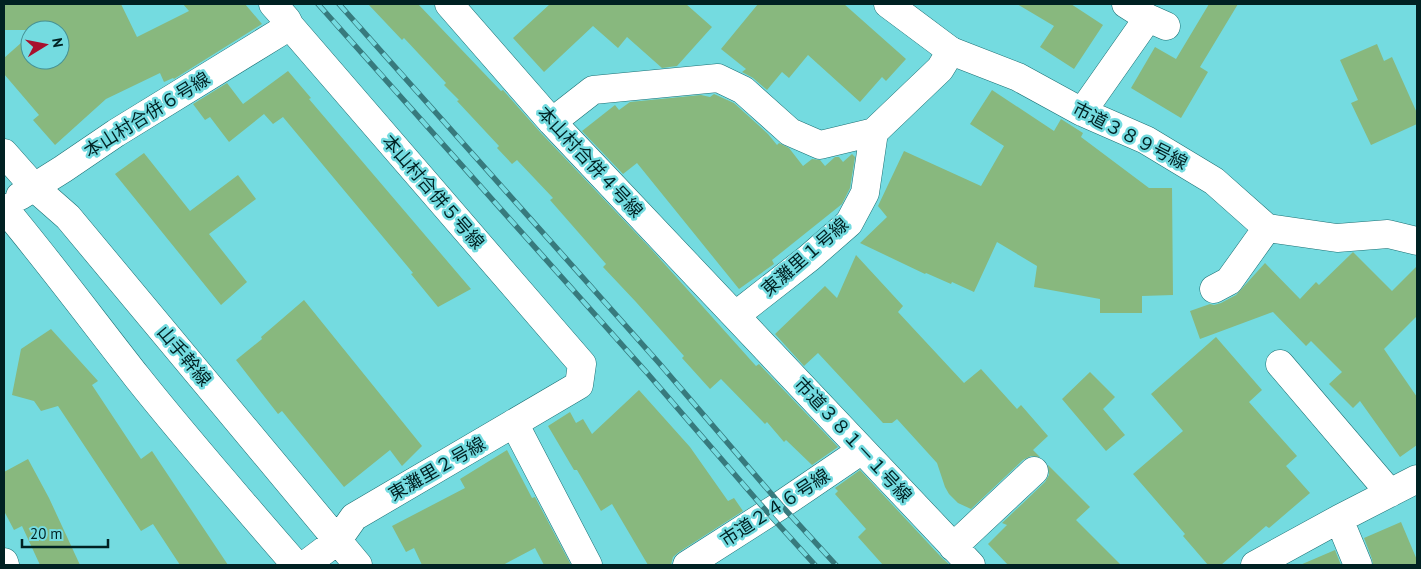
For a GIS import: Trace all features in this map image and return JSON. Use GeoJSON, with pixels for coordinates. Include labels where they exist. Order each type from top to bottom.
{"type":"FeatureCollection","features":[{"type":"Feature","properties":{"kind":"street","name":"本山村合併５号線"},"geometry":{"type":"LineString","coordinates":[[273,4],[582,364],[579,385]]}},
{"type":"Feature","properties":{"kind":"street","name":"本山村合併４号線"},"geometry":{"type":"LineString","coordinates":[[449,4],[552,122],[736,316]]}},
{"type":"Feature","properties":{"kind":"street","name":"市道３８９号線"},"geometry":{"type":"LineString","coordinates":[[888,4],[951,51],[1018,77],[1082,112],[1146,140],[1214,181],[1267,228]]}},
{"type":"Feature","properties":{"kind":"street"},"geometry":{"type":"LineString","coordinates":[[1082,112],[1147,16]]}},
{"type":"Feature","properties":{"kind":"street","name":"本山村合併６号線"},"geometry":{"type":"LineString","coordinates":[[4,207],[116,133],[290,26]]}},
{"type":"Feature","properties":{"kind":"street"},"geometry":{"type":"LineString","coordinates":[[552,122],[593,90],[718,78],[743,90],[790,132],[820,145],[874,132],[940,69],[951,51]]}},
{"type":"Feature","properties":{"kind":"street","name":"東灘里１号線"},"geometry":{"type":"LineString","coordinates":[[736,316],[809,258],[849,223],[865,193],[874,132]]}},
{"type":"Feature","properties":{"kind":"street","name":"山手幹線"},"geometry":{"type":"LineString","coordinates":[[4,153],[35,188],[68,217],[358,565]]}},
{"type":"Feature","properties":{"kind":"street"},"geometry":{"type":"LineString","coordinates":[[4,207],[139,379],[296,565]]}},
{"type":"Feature","properties":{"kind":"street"},"geometry":{"type":"LineString","coordinates":[[1214,289],[1229,282],[1267,228],[1338,238],[1388,234],[1417,241]]}},
{"type":"Feature","properties":{"kind":"street","name":"市道３８１－１号線"},"geometry":{"type":"LineString","coordinates":[[736,316],[962,556]]}},
{"type":"Feature","properties":{"kind":"street"},"geometry":{"type":"LineString","coordinates":[[1280,364],[1390,493]]}},
{"type":"Feature","properties":{"kind":"street","name":"東灘里２号線"},"geometry":{"type":"LineString","coordinates":[[305,565],[337,541],[354,517],[579,385]]}},
{"type":"Feature","properties":{"kind":"street"},"geometry":{"type":"LineString","coordinates":[[514,423],[588,565]]}},
{"type":"Feature","properties":{"kind":"street","name":"市道２４６号線"},"geometry":{"type":"LineString","coordinates":[[687,565],[789,500],[862,450]]}},
{"type":"Feature","properties":{"kind":"street"},"geometry":{"type":"LineString","coordinates":[[962,556],[1034,471]]}},
{"type":"Feature","properties":{"kind":"street"},"geometry":{"type":"LineString","coordinates":[[1255,565],[1339,519],[1417,480]]}},
{"type":"Feature","properties":{"kind":"street"},"geometry":{"type":"LineString","coordinates":[[1339,519],[1358,565]]}},
{"type":"Feature","properties":{"kind":"building"},"geometry":{"type":"Polygon","coordinates":[[[4,4],[121,4],[137,37],[189,11],[183,4],[245,4],[262,24],[174,79],[164,82],[160,73],[106,99],[55,145],[33,120],[39,115],[4,74],[4,58],[20,44],[20,70],[70,70],[70,20],[20,20],[20,30],[4,30],[4,4]]]}},
{"type":"Feature","properties":{"kind":"building"},"geometry":{"type":"Polygon","coordinates":[[[368,4],[418,4],[501,91],[503,90],[652,250],[756,366],[759,364],[838,447],[812,465],[786,440],[784,442],[767,422],[765,424],[721,379],[710,389],[682,358],[684,356],[603,267],[606,264],[550,200],[553,198],[517,160],[512,164],[497,148],[499,146],[457,101],[459,100],[444,85],[446,83],[404,38],[402,40],[368,4]]]}},
{"type":"Feature","properties":{"kind":"building"},"geometry":{"type":"Polygon","coordinates":[[[550,4],[686,4],[712,27],[677,66],[662,68],[627,37],[618,48],[593,26],[544,72],[513,38],[550,4]]]}},
{"type":"Feature","properties":{"kind":"building"},"geometry":{"type":"Polygon","coordinates":[[[758,4],[844,4],[906,59],[886,81],[882,77],[860,102],[808,55],[789,78],[782,72],[767,90],[753,78],[742,72],[746,69],[721,49],[758,4]]]}},
{"type":"Feature","properties":{"kind":"building"},"geometry":{"type":"Polygon","coordinates":[[[1017,4],[1071,4],[1103,25],[1074,69],[1040,47],[1054,26],[1017,4]]]}},
{"type":"Feature","properties":{"kind":"building"},"geometry":{"type":"Polygon","coordinates":[[[1209,4],[1238,4],[1200,67],[1208,72],[1181,118],[1131,88],[1155,47],[1176,59],[1209,4]]]}},
{"type":"Feature","properties":{"kind":"building"},"geometry":{"type":"Polygon","coordinates":[[[1377,44],[1384,61],[1392,57],[1417,113],[1417,124],[1371,145],[1351,103],[1358,100],[1340,60],[1377,44]]]}},
{"type":"Feature","properties":{"kind":"building"},"geometry":{"type":"Polygon","coordinates":[[[288,71],[311,98],[309,99],[471,289],[438,307],[411,274],[413,273],[283,117],[273,124],[264,114],[229,142],[210,117],[205,120],[193,104],[227,83],[243,104],[288,71]]]}},
{"type":"Feature","properties":{"kind":"building"},"geometry":{"type":"Polygon","coordinates":[[[992,90],[1054,131],[1061,119],[1083,133],[1081,137],[1149,188],[1172,188],[1173,295],[1142,296],[1142,313],[1100,313],[1100,299],[1034,287],[1037,266],[997,242],[974,292],[952,282],[951,284],[925,274],[860,243],[887,217],[878,206],[904,151],[981,186],[1004,146],[970,124],[992,90]]]}},
{"type":"Feature","properties":{"kind":"building"},"geometry":{"type":"Polygon","coordinates":[[[714,94],[734,103],[768,134],[777,145],[779,143],[789,148],[803,166],[812,159],[820,160],[825,166],[835,157],[839,157],[843,162],[852,154],[855,157],[850,188],[842,204],[772,260],[774,264],[739,289],[637,163],[623,174],[582,131],[615,105],[619,110],[630,102],[701,95],[710,97],[714,94]]]}},
{"type":"Feature","properties":{"kind":"building"},"geometry":{"type":"Polygon","coordinates":[[[144,153],[190,211],[238,175],[256,199],[209,234],[247,282],[221,305],[115,174],[144,153]]]}},
{"type":"Feature","properties":{"kind":"building"},"geometry":{"type":"Polygon","coordinates":[[[1353,252],[1392,291],[1417,266],[1417,316],[1384,349],[1417,397],[1417,445],[1400,457],[1360,401],[1353,408],[1329,384],[1342,372],[1311,341],[1306,346],[1273,312],[1200,339],[1190,311],[1210,304],[1221,303],[1236,295],[1265,263],[1300,299],[1316,282],[1319,285],[1353,252]]]}},
{"type":"Feature","properties":{"kind":"building"},"geometry":{"type":"Polygon","coordinates":[[[856,255],[903,306],[898,312],[964,383],[981,369],[1017,409],[1021,405],[1048,436],[1033,450],[1040,457],[1031,456],[1023,460],[971,509],[958,503],[949,494],[937,463],[897,419],[892,423],[883,423],[818,353],[804,366],[775,334],[825,286],[837,298],[856,255]]]}},
{"type":"Feature","properties":{"kind":"building"},"geometry":{"type":"Polygon","coordinates":[[[304,300],[422,446],[402,466],[390,450],[344,487],[282,411],[278,414],[236,360],[304,300]]]}},
{"type":"Feature","properties":{"kind":"building"},"geometry":{"type":"Polygon","coordinates":[[[51,329],[98,381],[92,385],[141,459],[152,451],[228,565],[180,565],[153,524],[141,531],[58,406],[41,411],[34,401],[12,395],[21,349],[51,329]]]}},
{"type":"Feature","properties":{"kind":"building"},"geometry":{"type":"Polygon","coordinates":[[[1216,337],[1262,390],[1249,402],[1297,456],[1286,466],[1310,493],[1269,528],[1266,526],[1221,565],[1208,565],[1183,536],[1185,534],[1133,474],[1183,431],[1151,394],[1216,337]]]}},
{"type":"Feature","properties":{"kind":"building"},"geometry":{"type":"Polygon","coordinates":[[[1090,372],[1115,397],[1103,409],[1125,435],[1106,451],[1062,399],[1090,372]]]}},
{"type":"Feature","properties":{"kind":"building"},"geometry":{"type":"Polygon","coordinates":[[[639,390],[690,447],[728,501],[734,498],[743,511],[679,552],[673,557],[671,565],[648,565],[612,504],[601,511],[548,426],[570,412],[576,423],[583,419],[592,434],[639,390]]]}},
{"type":"Feature","properties":{"kind":"building"},"geometry":{"type":"Polygon","coordinates":[[[507,450],[532,498],[535,497],[571,565],[544,565],[535,548],[503,565],[422,565],[414,548],[406,552],[392,526],[465,488],[460,479],[507,450]]]}},
{"type":"Feature","properties":{"kind":"building"},"geometry":{"type":"Polygon","coordinates":[[[28,459],[49,498],[80,565],[40,565],[22,526],[14,530],[4,511],[4,472],[28,459]]]}},
{"type":"Feature","properties":{"kind":"building"},"geometry":{"type":"Polygon","coordinates":[[[1048,465],[1090,507],[1076,520],[1121,565],[1008,565],[988,544],[1007,525],[1002,523],[1045,482],[1049,475],[1048,465]]]}},
{"type":"Feature","properties":{"kind":"building"},"geometry":{"type":"Polygon","coordinates":[[[860,470],[950,565],[883,565],[858,537],[866,529],[835,494],[838,491],[835,488],[860,470]]]}},
{"type":"Feature","properties":{"kind":"building"},"geometry":{"type":"Polygon","coordinates":[[[1401,522],[1417,560],[1417,565],[1373,565],[1364,538],[1401,522]]]}},
{"type":"Feature","properties":{"kind":"building"},"geometry":{"type":"Polygon","coordinates":[[[1335,550],[1341,565],[1300,565],[1335,550]]]}},
{"type":"Feature","properties":{"kind":"railway"},"geometry":{"type":"LineString","coordinates":[[318,4],[648,374],[815,565]]}},
{"type":"Feature","properties":{"kind":"railway"},"geometry":{"type":"LineString","coordinates":[[339,4],[836,565]]}}]}
